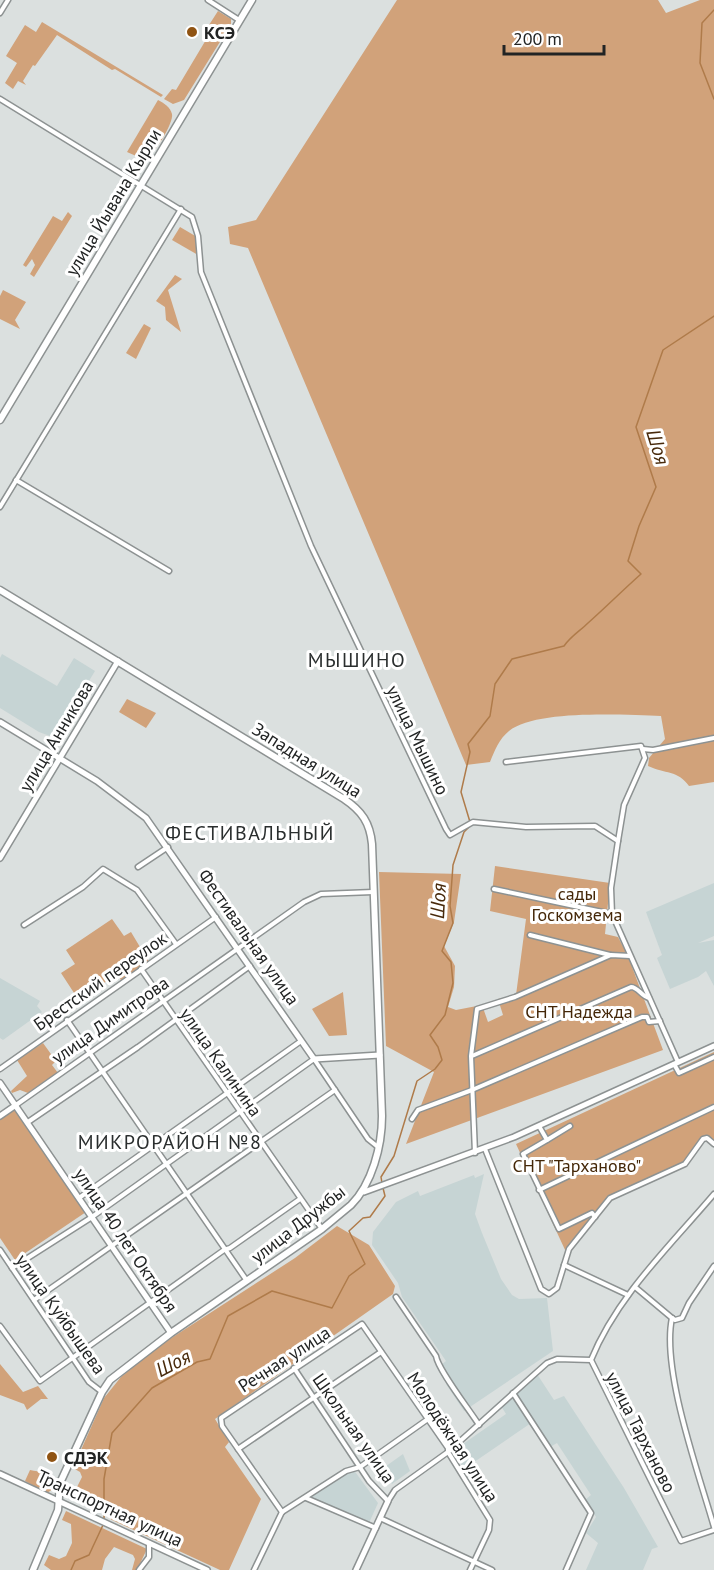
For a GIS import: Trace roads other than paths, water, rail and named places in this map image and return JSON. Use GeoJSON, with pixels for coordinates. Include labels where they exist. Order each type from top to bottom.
{"type":"FeatureCollection","features":[{"type":"Feature","properties":{"kind":"main road","name":"улица Йывана Кырли"},"geometry":{"type":"LineString","coordinates":[[0,420],[252,0]]}},
{"type":"Feature","properties":{"kind":"main road","name":"Западная улица"},"geometry":{"type":"LineString","coordinates":[[0,590],[355,806],[370,829],[382,1116],[378,1147],[363,1192]]}},
{"type":"Feature","properties":{"kind":"main road","name":"улица Дружбы"},"geometry":{"type":"LineString","coordinates":[[33,1570],[56,1516],[60,1483],[102,1392],[122,1369],[322,1229],[363,1192]]}},
{"type":"Feature","properties":{"kind":"street"},"geometry":{"type":"LineString","coordinates":[[0,13],[8,0]]}},
{"type":"Feature","properties":{"kind":"street"},"geometry":{"type":"LineString","coordinates":[[207,0],[240,21]]}},
{"type":"Feature","properties":{"kind":"street"},"geometry":{"type":"LineString","coordinates":[[0,99],[181,209],[0,507]]}},
{"type":"Feature","properties":{"kind":"street","name":"улица Мышино"},"geometry":{"type":"LineString","coordinates":[[181,209],[195,223],[203,275],[315,554],[447,832],[450,835],[477,822],[526,827],[595,826],[618,841]]}},
{"type":"Feature","properties":{"kind":"street"},"geometry":{"type":"LineString","coordinates":[[16,480],[169,571]]}},
{"type":"Feature","properties":{"kind":"street","name":"улица Анникова"},"geometry":{"type":"LineString","coordinates":[[0,858],[118,661]]}},
{"type":"Feature","properties":{"kind":"street","name":"Фестивальная улица"},"geometry":{"type":"LineString","coordinates":[[0,722],[117,795],[144,820],[168,847],[368,1139],[378,1147]]}},
{"type":"Feature","properties":{"kind":"street"},"geometry":{"type":"LineString","coordinates":[[506,762],[637,746],[653,750],[714,738]]}},
{"type":"Feature","properties":{"kind":"street"},"geometry":{"type":"LineString","coordinates":[[643,749],[645,758],[642,769],[624,805],[611,888],[612,914],[660,1021],[679,1073],[714,1057]]}},
{"type":"Feature","properties":{"kind":"street"},"geometry":{"type":"LineString","coordinates":[[138,867],[168,847]]}},
{"type":"Feature","properties":{"kind":"street"},"geometry":{"type":"LineString","coordinates":[[24,925],[83,887],[103,869],[137,890],[176,944]]}},
{"type":"Feature","properties":{"kind":"street"},"geometry":{"type":"LineString","coordinates":[[494,889],[612,914]]}},
{"type":"Feature","properties":{"kind":"street","name":"улица Димитрова"},"geometry":{"type":"LineString","coordinates":[[0,1116],[310,899],[321,894],[374,892]]}},
{"type":"Feature","properties":{"kind":"street","name":"Брестский переулок"},"geometry":{"type":"LineString","coordinates":[[0,1069],[216,917]]}},
{"type":"Feature","properties":{"kind":"street"},"geometry":{"type":"LineString","coordinates":[[530,935],[611,955],[630,957]]}},
{"type":"Feature","properties":{"kind":"street"},"geometry":{"type":"LineString","coordinates":[[475,1153],[471,1056],[477,1009],[515,997],[611,955]]}},
{"type":"Feature","properties":{"kind":"street"},"geometry":{"type":"LineString","coordinates":[[28,1122],[250,965]]}},
{"type":"Feature","properties":{"kind":"street","name":"улица Калинина"},"geometry":{"type":"LineString","coordinates":[[141,969],[322,1229]]}},
{"type":"Feature","properties":{"kind":"street"},"geometry":{"type":"LineString","coordinates":[[471,1056],[631,987],[636,988],[641,996],[650,998]]}},
{"type":"Feature","properties":{"kind":"street"},"geometry":{"type":"LineString","coordinates":[[412,1119],[418,1110],[472,1090],[642,1017],[647,1017],[649,1022],[660,1021]]}},
{"type":"Feature","properties":{"kind":"street"},"geometry":{"type":"LineString","coordinates":[[67,1020],[165,1166],[248,1282]]}},
{"type":"Feature","properties":{"kind":"street"},"geometry":{"type":"LineString","coordinates":[[79,1198],[302,1040]]}},
{"type":"Feature","properties":{"kind":"street","name":"улица Дружбы"},"geometry":{"type":"LineString","coordinates":[[363,1192],[485,1149],[714,1046]]}},
{"type":"Feature","properties":{"kind":"street"},"geometry":{"type":"LineString","coordinates":[[12,1268],[92,1217],[314,1059],[380,1054]]}},
{"type":"Feature","properties":{"kind":"street","name":"улица 40 лет Октября"},"geometry":{"type":"LineString","coordinates":[[0,1083],[171,1333]]}},
{"type":"Feature","properties":{"kind":"street"},"geometry":{"type":"LineString","coordinates":[[34,1300],[335,1090]]}},
{"type":"Feature","properties":{"kind":"street"},"geometry":{"type":"LineString","coordinates":[[539,1190],[714,1107]]}},
{"type":"Feature","properties":{"kind":"street"},"geometry":{"type":"LineString","coordinates":[[539,1126],[547,1140]]}},
{"type":"Feature","properties":{"kind":"street"},"geometry":{"type":"LineString","coordinates":[[570,1126],[523,1154],[559,1229],[592,1213],[595,1217]]}},
{"type":"Feature","properties":{"kind":"street"},"geometry":{"type":"LineString","coordinates":[[485,1149],[541,1289],[546,1294],[554,1292],[569,1249],[616,1195],[685,1164],[703,1139],[707,1138],[714,1144]]}},
{"type":"Feature","properties":{"kind":"street","name":"улица Тарханово"},"geometry":{"type":"LineString","coordinates":[[714,1194],[628,1295],[602,1332],[591,1360],[681,1542],[714,1529]]}},
{"type":"Feature","properties":{"kind":"street"},"geometry":{"type":"LineString","coordinates":[[0,1326],[40,1381],[224,1250],[300,1199]]}},
{"type":"Feature","properties":{"kind":"street","name":"улица Куйбышева"},"geometry":{"type":"LineString","coordinates":[[0,1250],[89,1382],[102,1392]]}},
{"type":"Feature","properties":{"kind":"street"},"geometry":{"type":"LineString","coordinates":[[564,1265],[628,1295]]}},
{"type":"Feature","properties":{"kind":"street"},"geometry":{"type":"LineString","coordinates":[[635,1287],[675,1320],[682,1318],[689,1303],[714,1266]]}},
{"type":"Feature","properties":{"kind":"street"},"geometry":{"type":"LineString","coordinates":[[396,1297],[436,1356],[438,1366],[453,1384],[479,1425]]}},
{"type":"Feature","properties":{"kind":"street"},"geometry":{"type":"LineString","coordinates":[[672,1318],[669,1352],[689,1439],[714,1529]]}},
{"type":"Feature","properties":{"kind":"street","name":"Молодёжная улица"},"geometry":{"type":"LineString","coordinates":[[362,1324],[448,1448],[448,1452],[490,1520],[489,1530],[470,1570]]}},
{"type":"Feature","properties":{"kind":"street","name":"Речная улица"},"geometry":{"type":"LineString","coordinates":[[238,1449],[222,1426],[221,1418],[362,1324]]}},
{"type":"Feature","properties":{"kind":"street"},"geometry":{"type":"LineString","coordinates":[[282,1512],[238,1449],[381,1352]]}},
{"type":"Feature","properties":{"kind":"street"},"geometry":{"type":"LineString","coordinates":[[388,1501],[395,1490],[448,1452],[535,1372],[557,1359],[591,1360]]}},
{"type":"Feature","properties":{"kind":"street","name":"Школьная улица"},"geometry":{"type":"LineString","coordinates":[[294,1368],[360,1467],[388,1501],[356,1570]]}},
{"type":"Feature","properties":{"kind":"street"},"geometry":{"type":"LineString","coordinates":[[513,1393],[591,1513],[566,1570]]}},
{"type":"Feature","properties":{"kind":"street"},"geometry":{"type":"LineString","coordinates":[[254,1570],[282,1512],[346,1471],[360,1467],[428,1419]]}},
{"type":"Feature","properties":{"kind":"street","name":"Транспортная улица"},"geometry":{"type":"LineString","coordinates":[[0,1474],[207,1570]]}},
{"type":"Feature","properties":{"kind":"street"},"geometry":{"type":"LineString","coordinates":[[50,1497],[60,1483]]}},
{"type":"Feature","properties":{"kind":"street"},"geometry":{"type":"LineString","coordinates":[[306,1498],[376,1528]]}},
{"type":"Feature","properties":{"kind":"street"},"geometry":{"type":"LineString","coordinates":[[380,1518],[492,1570]]}},
{"type":"Feature","properties":{"kind":"street"},"geometry":{"type":"LineString","coordinates":[[139,1570],[149,1557],[149,1542]]}},
{"type":"Feature","properties":{"kind":"waterway","name":"Шоя"},"geometry":{"type":"LineString","coordinates":[[714,10],[702,23],[700,63],[714,99]]}},
{"type":"Feature","properties":{"kind":"waterway","name":"Шоя"},"geometry":{"type":"LineString","coordinates":[[470,822],[461,792],[470,752],[468,744],[490,716],[495,684],[512,659],[564,646],[641,574],[628,561],[639,526],[656,487],[636,427],[663,350],[714,316]]}},
{"type":"Feature","properties":{"kind":"waterway","name":"Шоя"},"geometry":{"type":"LineString","coordinates":[[382,1183],[381,1177],[394,1156],[417,1081],[435,1069],[442,1060],[438,1047],[430,1035],[445,1015],[453,983],[451,962],[442,951],[453,923],[450,906],[453,865],[464,832],[470,826]]}},
{"type":"Feature","properties":{"kind":"waterway","name":"Шоя"},"geometry":{"type":"LineString","coordinates":[[104,1520],[104,1479],[112,1433],[152,1388],[197,1362],[210,1359],[228,1316],[272,1291],[332,1308],[349,1276],[365,1264],[349,1231],[363,1218],[370,1217],[385,1196],[383,1188]]}},
{"type":"Feature","properties":{"kind":"waterway","name":"Шоя"},"geometry":{"type":"LineString","coordinates":[[71,1570],[75,1561],[89,1555],[103,1525]]}},
{"type":"Feature","properties":{"kind":"place","name":"КСЭ"},"geometry":{"type":"Point","coordinates":[192,32]}},
{"type":"Feature","properties":{"kind":"place","name":"СДЭК"},"geometry":{"type":"Point","coordinates":[52,1457]}},
{"type":"Feature","properties":{"kind":"district","name":"МЫШИНО"},"geometry":{"type":"Point","coordinates":[357,660]}},
{"type":"Feature","properties":{"kind":"district","name":"ФЕСТИВАЛЬНЫЙ"},"geometry":{"type":"Point","coordinates":[250,833]}},
{"type":"Feature","properties":{"kind":"district","name":"МИКРОРАЙОН №8"},"geometry":{"type":"Point","coordinates":[170,1142]}},
{"type":"Feature","properties":{"kind":"park label","name":"сады Госкомзема"},"geometry":{"type":"Point","coordinates":[577,903]}},
{"type":"Feature","properties":{"kind":"park label","name":"СНТ Надежда"},"geometry":{"type":"Point","coordinates":[579,1011]}},
{"type":"Feature","properties":{"kind":"park label","name":"СНТ \"Тарханово\""},"geometry":{"type":"Point","coordinates":[577,1165]}}]}
